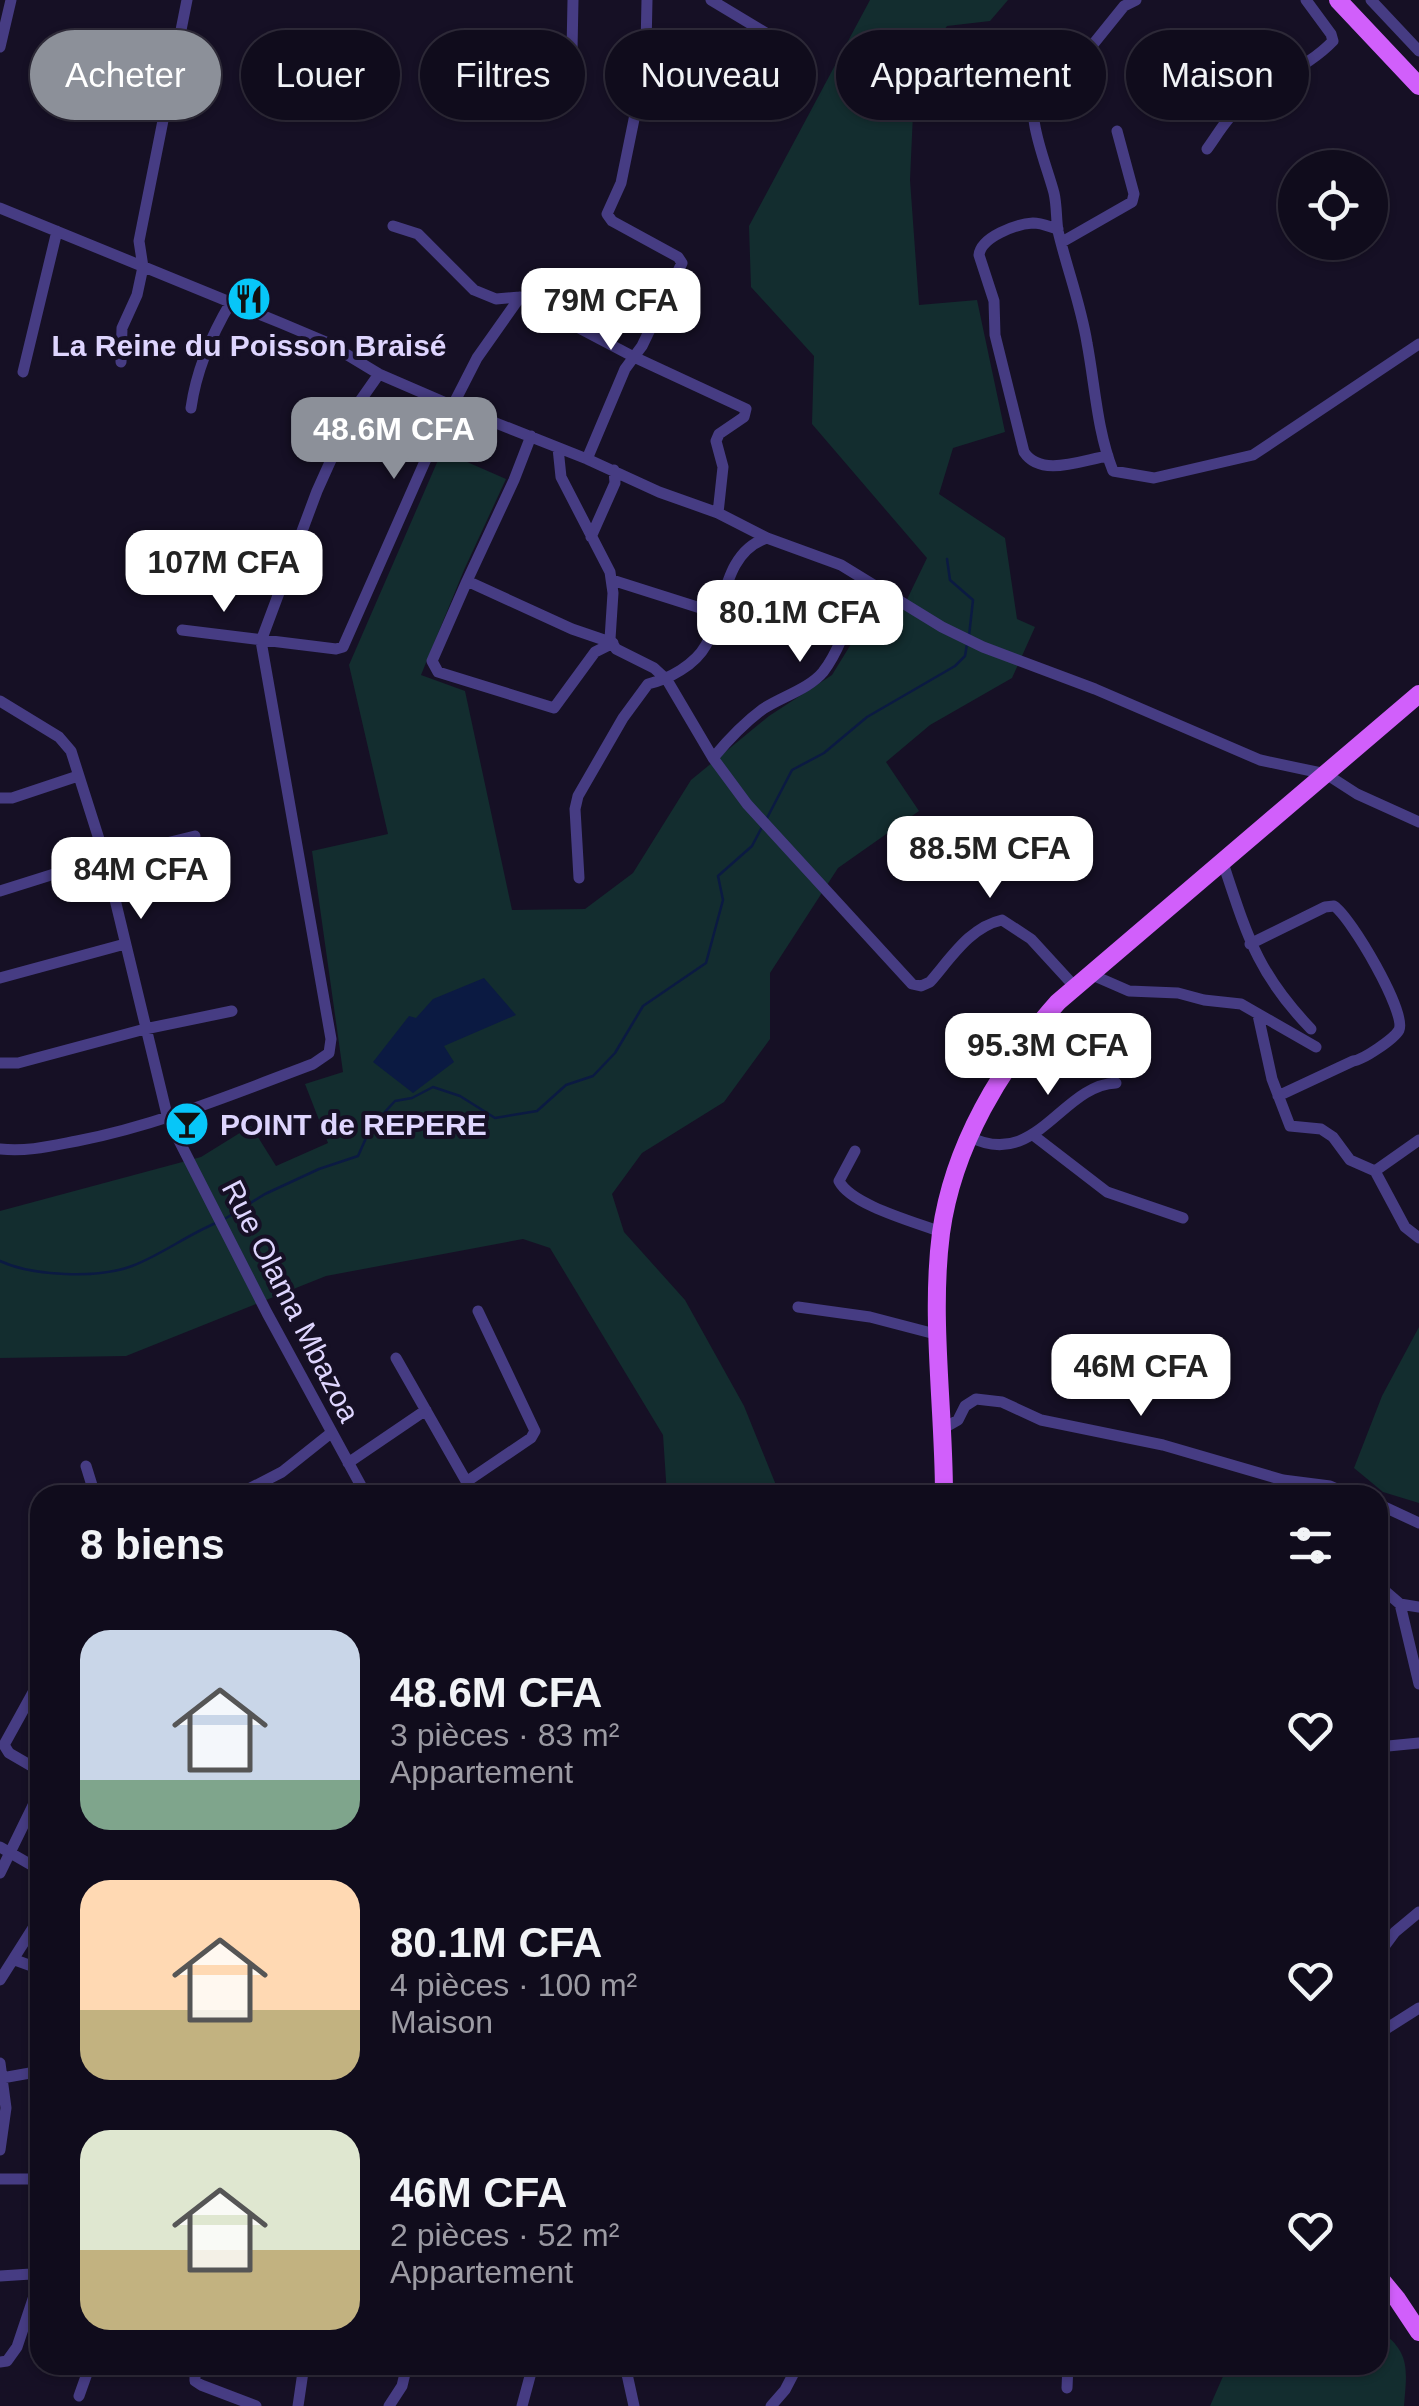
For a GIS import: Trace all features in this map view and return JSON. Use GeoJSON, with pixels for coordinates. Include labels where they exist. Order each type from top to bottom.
{"type":"FeatureCollection","features":[{"type":"Feature","properties":{"kind":"main road"},"geometry":{"type":"LineString","coordinates":[[1338,0],[1419,86]]}},
{"type":"Feature","properties":{"kind":"main road"},"geometry":{"type":"LineString","coordinates":[[944,1485],[939,1335],[941,1232],[968,1136],[1029,1034],[1083,980],[1419,694]]}},
{"type":"Feature","properties":{"kind":"main road"},"geometry":{"type":"LineString","coordinates":[[1388,2288],[1419,2332]]}},
{"type":"Feature","properties":{"kind":"street"},"geometry":{"type":"LineString","coordinates":[[0,47],[11,0]]}},
{"type":"Feature","properties":{"kind":"street"},"geometry":{"type":"LineString","coordinates":[[120,362],[122,328],[143,266],[142,223],[187,0]]}},
{"type":"Feature","properties":{"kind":"street"},"geometry":{"type":"LineString","coordinates":[[572,30],[573,0]]}},
{"type":"Feature","properties":{"kind":"street"},"geometry":{"type":"LineString","coordinates":[[646,0],[646,30]]}},
{"type":"Feature","properties":{"kind":"street"},"geometry":{"type":"LineString","coordinates":[[711,0],[761,30]]}},
{"type":"Feature","properties":{"kind":"street"},"geometry":{"type":"LineString","coordinates":[[1136,0],[1124,6],[1082,58],[1040,81],[1034,113],[1085,329],[1113,471],[1154,478],[1254,455],[1419,344]]}},
{"type":"Feature","properties":{"kind":"street"},"geometry":{"type":"LineString","coordinates":[[1207,149],[1244,102],[1305,64],[1333,41],[1332,34],[1306,0]]}},
{"type":"Feature","properties":{"kind":"street"},"geometry":{"type":"LineString","coordinates":[[1371,0],[1419,51]]}},
{"type":"Feature","properties":{"kind":"street"},"geometry":{"type":"LineString","coordinates":[[587,459],[625,368],[682,263],[606,214],[621,183],[633,120]]}},
{"type":"Feature","properties":{"kind":"street"},"geometry":{"type":"LineString","coordinates":[[1108,456],[1050,466],[1037,466],[1028,459],[995,335],[994,301],[979,255],[985,241],[1029,223],[1060,235],[1132,202],[1134,194],[1117,130]]}},
{"type":"Feature","properties":{"kind":"street"},"geometry":{"type":"LineString","coordinates":[[0,208],[326,342],[379,374],[452,406],[718,513],[767,538],[841,565],[942,628],[983,647],[1260,760],[1326,774],[1357,794],[1419,822]]}},
{"type":"Feature","properties":{"kind":"street"},"geometry":{"type":"LineString","coordinates":[[393,226],[418,234],[474,290],[496,299],[520,296],[634,357],[746,409],[744,417],[719,434],[716,441],[723,467],[718,513]]}},
{"type":"Feature","properties":{"kind":"street"},"geometry":{"type":"LineString","coordinates":[[24,372],[57,232]]}},
{"type":"Feature","properties":{"kind":"street"},"geometry":{"type":"LineString","coordinates":[[182,630],[343,647],[452,406],[484,348],[520,296]]}},
{"type":"Feature","properties":{"kind":"street"},"geometry":{"type":"LineString","coordinates":[[191,408],[193,388],[215,329],[231,302]]}},
{"type":"Feature","properties":{"kind":"street"},"geometry":{"type":"LineString","coordinates":[[0,1149],[22,1152],[168,1119],[313,1064],[329,1053],[332,1039],[261,641],[316,492],[353,410],[379,374]]}},
{"type":"Feature","properties":{"kind":"street"},"geometry":{"type":"LineString","coordinates":[[530,436],[432,661],[438,672],[554,708],[595,652],[613,643]]}},
{"type":"Feature","properties":{"kind":"street"},"geometry":{"type":"LineString","coordinates":[[558,448],[561,477],[612,580],[610,638],[616,648],[654,668],[667,680],[713,758],[747,804],[912,984],[922,986],[930,982],[975,931],[1002,920],[1083,980],[1129,991],[1178,993],[1241,1004],[1316,1047]]}},
{"type":"Feature","properties":{"kind":"street"},"geometry":{"type":"LineString","coordinates":[[591,537],[615,483],[614,470]]}},
{"type":"Feature","properties":{"kind":"street"},"geometry":{"type":"LineString","coordinates":[[580,878],[574,809],[578,796],[623,718],[648,684],[667,680],[706,645],[743,553],[753,542],[767,538]]}},
{"type":"Feature","properties":{"kind":"street"},"geometry":{"type":"LineString","coordinates":[[612,580],[716,613]]}},
{"type":"Feature","properties":{"kind":"street"},"geometry":{"type":"LineString","coordinates":[[467,582],[613,643]]}},
{"type":"Feature","properties":{"kind":"street"},"geometry":{"type":"LineString","coordinates":[[713,758],[734,732],[821,675],[858,610],[868,599],[891,593]]}},
{"type":"Feature","properties":{"kind":"street","name":"Rue Olama Mbazoa"},"geometry":{"type":"LineString","coordinates":[[0,701],[59,737],[71,752],[105,858],[168,1119],[360,1485]]}},
{"type":"Feature","properties":{"kind":"street"},"geometry":{"type":"LineString","coordinates":[[0,798],[12,798],[78,776]]}},
{"type":"Feature","properties":{"kind":"street"},"geometry":{"type":"LineString","coordinates":[[0,891],[105,858],[195,836]]}},
{"type":"Feature","properties":{"kind":"street"},"geometry":{"type":"LineString","coordinates":[[1223,863],[1250,944],[1282,998],[1311,1029]]}},
{"type":"Feature","properties":{"kind":"street"},"geometry":{"type":"LineString","coordinates":[[1250,944],[1334,906],[1352,923],[1383,978],[1400,1022],[1397,1033],[1362,1060],[1278,1096]]}},
{"type":"Feature","properties":{"kind":"street"},"geometry":{"type":"LineString","coordinates":[[0,978],[125,944]]}},
{"type":"Feature","properties":{"kind":"street"},"geometry":{"type":"LineString","coordinates":[[0,1062],[18,1063],[232,1012]]}},
{"type":"Feature","properties":{"kind":"street"},"geometry":{"type":"LineString","coordinates":[[1258,1015],[1278,1096],[1290,1126],[1321,1129],[1333,1137],[1350,1160],[1375,1171],[1405,1227],[1419,1238]]}},
{"type":"Feature","properties":{"kind":"street"},"geometry":{"type":"LineString","coordinates":[[968,1136],[990,1144],[1019,1142],[1097,1088],[1116,1083]]}},
{"type":"Feature","properties":{"kind":"street"},"geometry":{"type":"LineString","coordinates":[[1034,1134],[1107,1192],[1184,1218]]}},
{"type":"Feature","properties":{"kind":"street"},"geometry":{"type":"LineString","coordinates":[[1375,1171],[1419,1140]]}},
{"type":"Feature","properties":{"kind":"street"},"geometry":{"type":"LineString","coordinates":[[855,1150],[839,1181],[844,1191],[941,1232]]}},
{"type":"Feature","properties":{"kind":"street"},"geometry":{"type":"LineString","coordinates":[[798,1307],[870,1317],[939,1335]]}},
{"type":"Feature","properties":{"kind":"street"},"geometry":{"type":"LineString","coordinates":[[466,1482],[530,1438],[534,1431],[478,1311]]}},
{"type":"Feature","properties":{"kind":"street"},"geometry":{"type":"LineString","coordinates":[[396,1358],[468,1485]]}},
{"type":"Feature","properties":{"kind":"street"},"geometry":{"type":"LineString","coordinates":[[944,1428],[958,1420],[965,1406],[976,1400],[1002,1402],[1042,1420],[1163,1445],[1283,1480],[1322,1485]]}},
{"type":"Feature","properties":{"kind":"street"},"geometry":{"type":"LineString","coordinates":[[348,1463],[426,1410]]}},
{"type":"Feature","properties":{"kind":"street"},"geometry":{"type":"LineString","coordinates":[[257,1485],[282,1472],[332,1433]]}},
{"type":"Feature","properties":{"kind":"street"},"geometry":{"type":"LineString","coordinates":[[86,1466],[93,1485]]}},
{"type":"Feature","properties":{"kind":"street"},"geometry":{"type":"LineString","coordinates":[[1388,1508],[1419,1522]]}},
{"type":"Feature","properties":{"kind":"street"},"geometry":{"type":"LineString","coordinates":[[1388,1594],[1400,1604],[1419,1606]]}},
{"type":"Feature","properties":{"kind":"street"},"geometry":{"type":"LineString","coordinates":[[1400,1604],[1419,1680]]}},
{"type":"Feature","properties":{"kind":"street"},"geometry":{"type":"LineString","coordinates":[[30,1697],[4,1744],[10,1754],[30,1765]]}},
{"type":"Feature","properties":{"kind":"street"},"geometry":{"type":"LineString","coordinates":[[1388,1747],[1419,1743]]}},
{"type":"Feature","properties":{"kind":"street"},"geometry":{"type":"LineString","coordinates":[[0,1873],[5,1850],[30,1809]]}},
{"type":"Feature","properties":{"kind":"street"},"geometry":{"type":"LineString","coordinates":[[5,1850],[30,1864]]}},
{"type":"Feature","properties":{"kind":"street"},"geometry":{"type":"LineString","coordinates":[[1388,1941],[1419,1912]]}},
{"type":"Feature","properties":{"kind":"street"},"geometry":{"type":"LineString","coordinates":[[0,1980],[30,1934]]}},
{"type":"Feature","properties":{"kind":"street"},"geometry":{"type":"LineString","coordinates":[[15,1960],[30,1966]]}},
{"type":"Feature","properties":{"kind":"street"},"geometry":{"type":"LineString","coordinates":[[1388,2028],[1419,2008]]}},
{"type":"Feature","properties":{"kind":"street"},"geometry":{"type":"LineString","coordinates":[[0,2064],[6,2108],[0,2150]]}},
{"type":"Feature","properties":{"kind":"street"},"geometry":{"type":"LineString","coordinates":[[2,2078],[30,2073]]}},
{"type":"Feature","properties":{"kind":"street"},"geometry":{"type":"LineString","coordinates":[[0,2179],[30,2179]]}},
{"type":"Feature","properties":{"kind":"street"},"geometry":{"type":"LineString","coordinates":[[0,2276],[30,2274]]}},
{"type":"Feature","properties":{"kind":"street"},"geometry":{"type":"LineString","coordinates":[[0,2362],[8,2361],[17,2347],[30,2308]]}},
{"type":"Feature","properties":{"kind":"street"},"geometry":{"type":"LineString","coordinates":[[79,2396],[86,2375]]}},
{"type":"Feature","properties":{"kind":"street"},"geometry":{"type":"LineString","coordinates":[[195,2375],[200,2386],[256,2406]]}},
{"type":"Feature","properties":{"kind":"street"},"geometry":{"type":"LineString","coordinates":[[298,2406],[303,2375]]}},
{"type":"Feature","properties":{"kind":"street"},"geometry":{"type":"LineString","coordinates":[[389,2406],[405,2375]]}},
{"type":"Feature","properties":{"kind":"street"},"geometry":{"type":"LineString","coordinates":[[522,2406],[530,2375]]}},
{"type":"Feature","properties":{"kind":"street"},"geometry":{"type":"LineString","coordinates":[[627,2375],[634,2406]]}},
{"type":"Feature","properties":{"kind":"street"},"geometry":{"type":"LineString","coordinates":[[771,2406],[793,2375]]}},
{"type":"Feature","properties":{"kind":"street"},"geometry":{"type":"LineString","coordinates":[[1067,2388],[1068,2375]]}},
{"type":"Feature","properties":{"kind":"green space"},"geometry":{"type":"Polygon","coordinates":[[[870,0],[1008,0],[990,21],[947,26],[944,30],[854,30],[870,0]]]}},
{"type":"Feature","properties":{"kind":"green space"},"geometry":{"type":"Polygon","coordinates":[[[836,64],[836,120],[913,120],[910,180],[919,305],[977,300],[1005,432],[953,448],[939,494],[1005,538],[1017,619],[1035,627],[1012,678],[930,725],[886,762],[919,811],[838,868],[770,973],[770,1039],[724,1102],[642,1153],[612,1194],[624,1232],[685,1300],[744,1406],[776,1485],[666,1485],[663,1435],[550,1248],[523,1239],[326,1276],[126,1356],[0,1358],[0,1211],[201,1157],[251,1126],[276,1166],[328,1143],[305,1084],[343,1072],[312,851],[388,834],[349,665],[442,451],[506,479],[421,675],[465,691],[512,910],[585,909],[633,873],[691,780],[769,716],[832,675],[875,605],[899,616],[927,558],[812,424],[814,356],[751,287],[749,226],[806,120],[816,120],[816,101],[836,64]]]}},
{"type":"Feature","properties":{"kind":"green space"},"geometry":{"type":"Polygon","coordinates":[[[1419,1327],[1419,1503],[1388,1494],[1388,1485],[1375,1485],[1354,1468],[1382,1396],[1419,1327]]]}},
{"type":"Feature","properties":{"kind":"green space"},"geometry":{"type":"Polygon","coordinates":[[[1388,2336],[1404,2362],[1404,2406],[1210,2406],[1224,2375],[1388,2375],[1388,2336]]]}},
{"type":"Feature","properties":{"kind":"water"},"geometry":{"type":"Polygon","coordinates":[[[484,978],[516,1015],[444,1046],[454,1062],[413,1093],[373,1062],[409,1016],[416,1018],[433,999],[484,978]]]}},
{"type":"Feature","properties":{"kind":"waterway"},"geometry":{"type":"LineString","coordinates":[[947,559],[950,580],[973,600],[969,636]]}},
{"type":"Feature","properties":{"kind":"waterway"},"geometry":{"type":"LineString","coordinates":[[766,820],[792,770],[824,753],[867,717],[955,666],[965,656],[967,644]]}},
{"type":"Feature","properties":{"kind":"waterway"},"geometry":{"type":"LineString","coordinates":[[223,1220],[265,1194],[358,1156],[371,1127],[395,1101],[412,1098],[433,1087],[460,1096],[495,1118],[537,1111],[566,1085],[593,1076],[615,1053],[643,1006],[706,963],[723,900],[718,876],[752,846],[762,827]]}},
{"type":"Feature","properties":{"kind":"waterway"},"geometry":{"type":"LineString","coordinates":[[0,1261],[47,1273],[102,1273],[143,1261],[216,1223]]}},
{"type":"Feature","properties":{"kind":"place","name":"La Reine du Poisson Braisé"},"geometry":{"type":"Point","coordinates":[249,299]}},
{"type":"Feature","properties":{"kind":"place","name":"POINT de REPERE"},"geometry":{"type":"Point","coordinates":[187,1124]}}]}
